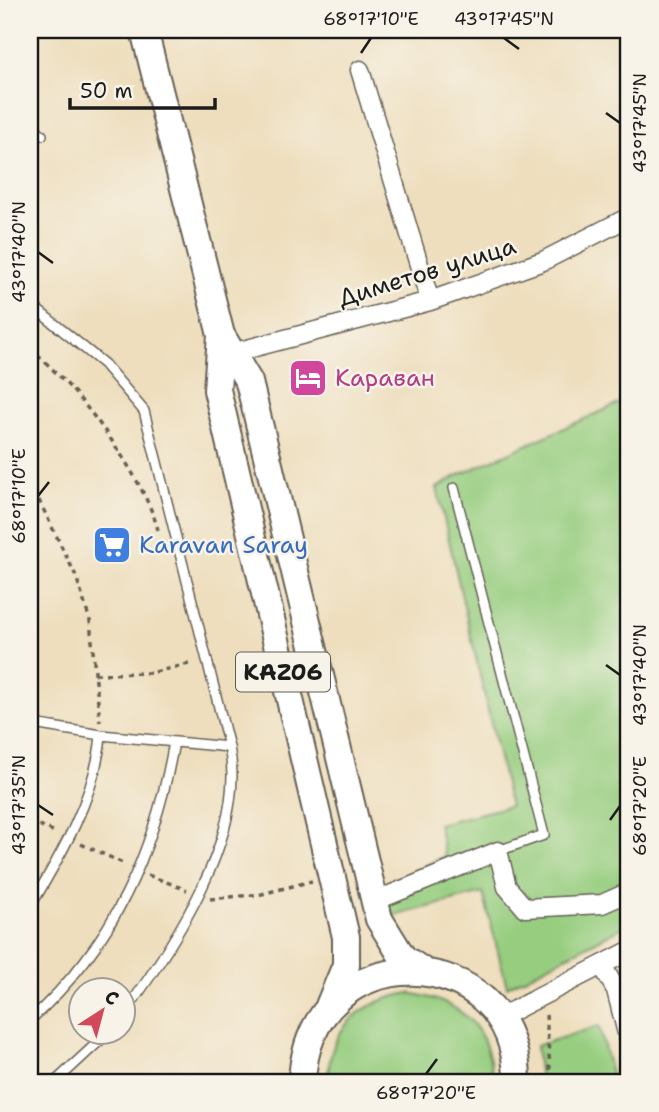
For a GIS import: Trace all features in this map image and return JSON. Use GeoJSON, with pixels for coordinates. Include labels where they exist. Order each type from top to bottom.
{"type":"FeatureCollection","features":[{"type":"Feature","properties":{"kind":"main road","name":"KАZ06"},"geometry":{"type":"LineString","coordinates":[[144,30],[226,344],[249,382],[375,901],[390,942],[403,958],[423,971]]}},
{"type":"Feature","properties":{"kind":"main road","name":"KАZ06"},"geometry":{"type":"LineString","coordinates":[[226,344],[216,390],[346,937],[346,965],[329,1006],[308,1042],[302,1082]]}},
{"type":"Feature","properties":{"kind":"main road","name":"KАZ06"},"geometry":{"type":"LineString","coordinates":[[329,1006],[347,990],[369,978],[405,970],[423,971],[450,978],[474,992],[499,1018],[514,1052],[517,1082]]}},
{"type":"Feature","properties":{"kind":"street"},"geometry":{"type":"LineString","coordinates":[[360,69],[430,301]]}},
{"type":"Feature","properties":{"kind":"street","name":"Диметов улица"},"geometry":{"type":"LineString","coordinates":[[226,344],[430,301],[543,261],[629,217]]}},
{"type":"Feature","properties":{"kind":"street"},"geometry":{"type":"LineString","coordinates":[[375,901],[498,851],[506,887],[525,908],[602,905],[629,892]]}},
{"type":"Feature","properties":{"kind":"street"},"geometry":{"type":"LineString","coordinates":[[499,1018],[629,951]]}},
{"type":"Feature","properties":{"kind":"street"},"geometry":{"type":"LineString","coordinates":[[602,965],[616,989],[629,1041]]}},
{"type":"Feature","properties":{"kind":"lane"},"geometry":{"type":"LineString","coordinates":[[30,123],[42,135]]}},
{"type":"Feature","properties":{"kind":"lane"},"geometry":{"type":"LineString","coordinates":[[30,304],[104,364],[144,411],[234,768],[223,827],[210,870],[187,921],[168,954],[136,997]]}},
{"type":"Feature","properties":{"kind":"lane"},"geometry":{"type":"LineString","coordinates":[[454,488],[544,835],[498,851]]}},
{"type":"Feature","properties":{"kind":"lane"},"geometry":{"type":"LineString","coordinates":[[30,736],[33,724],[101,735],[229,747]]}},
{"type":"Feature","properties":{"kind":"lane"},"geometry":{"type":"LineString","coordinates":[[30,907],[73,828],[100,754],[101,735]]}},
{"type":"Feature","properties":{"kind":"lane"},"geometry":{"type":"LineString","coordinates":[[30,1020],[90,955],[139,871],[156,826],[174,742]]}},
{"type":"Feature","properties":{"kind":"lane"},"geometry":{"type":"LineString","coordinates":[[55,1082],[93,1046]]}},
{"type":"Feature","properties":{"kind":"path"},"geometry":{"type":"LineString","coordinates":[[30,349],[76,397],[118,449],[154,515],[161,541]]}},
{"type":"Feature","properties":{"kind":"path"},"geometry":{"type":"LineString","coordinates":[[30,482],[76,576],[90,621],[101,735]]}},
{"type":"Feature","properties":{"kind":"path"},"geometry":{"type":"LineString","coordinates":[[95,674],[150,673],[193,663],[190,651]]}},
{"type":"Feature","properties":{"kind":"path"},"geometry":{"type":"LineString","coordinates":[[544,995],[551,1082]]}},
{"type":"Feature","properties":{"kind":"green space"},"geometry":{"type":"Polygon","coordinates":[[[629,399],[629,924],[507,987],[483,893],[393,916],[384,885],[445,856],[438,824],[510,806],[437,488],[457,476],[629,399]]]}},
{"type":"Feature","properties":{"kind":"green space"},"geometry":{"type":"Polygon","coordinates":[[[409,993],[444,1003],[470,1020],[486,1046],[493,1082],[328,1082],[333,1047],[349,1021],[375,1004],[409,993]]]}},
{"type":"Feature","properties":{"kind":"green space"},"geometry":{"type":"Polygon","coordinates":[[[599,1026],[613,1082],[540,1082],[536,1046],[599,1026]]]}},
{"type":"Feature","properties":{"kind":"place","name":"Караван"},"geometry":{"type":"Point","coordinates":[308,378]}},
{"type":"Feature","properties":{"kind":"place","name":"Karavan Saray"},"geometry":{"type":"Point","coordinates":[112,545]}}]}
